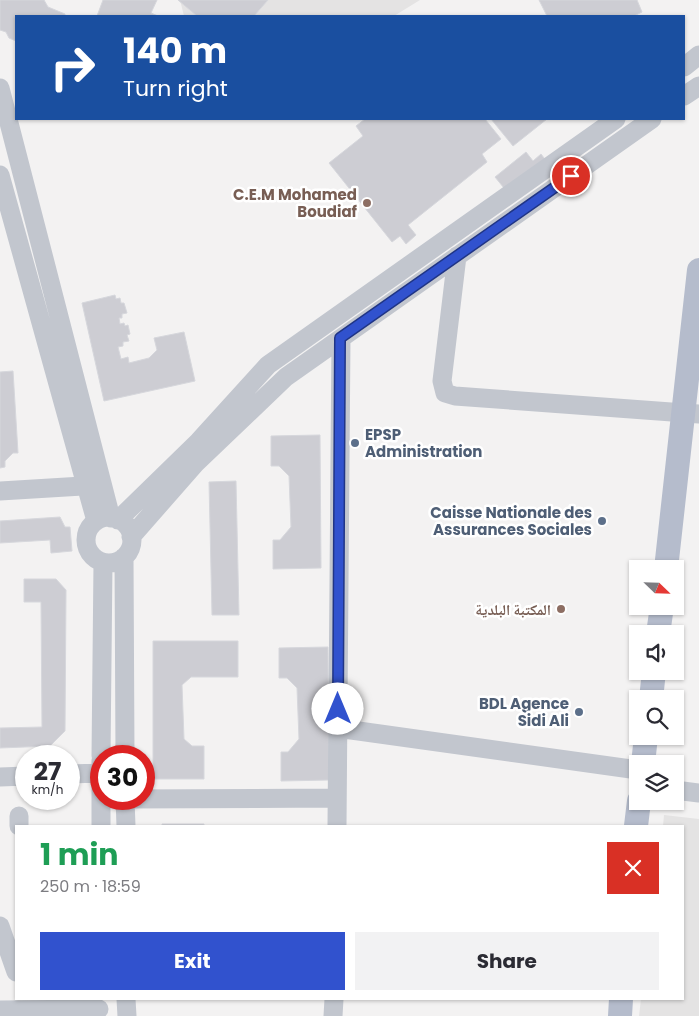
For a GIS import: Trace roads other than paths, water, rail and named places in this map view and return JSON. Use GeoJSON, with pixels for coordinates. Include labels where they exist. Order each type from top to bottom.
{"type":"FeatureCollection","features":[{"type":"Feature","properties":{"kind":"main road"},"geometry":{"type":"LineString","coordinates":[[667,560],[691,414],[699,270]]}},
{"type":"Feature","properties":{"kind":"main road"},"geometry":{"type":"LineString","coordinates":[[636,825],[638,810]]}},
{"type":"Feature","properties":{"kind":"main road"},"geometry":{"type":"LineString","coordinates":[[620,1016],[621,1000]]}},
{"type":"Feature","properties":{"kind":"street"},"geometry":{"type":"LineString","coordinates":[[685,66],[699,55]]}},
{"type":"Feature","properties":{"kind":"street"},"geometry":{"type":"LineString","coordinates":[[685,95],[699,86]]}},
{"type":"Feature","properties":{"kind":"street"},"geometry":{"type":"LineString","coordinates":[[0,88],[95,486]]}},
{"type":"Feature","properties":{"kind":"street"},"geometry":{"type":"LineString","coordinates":[[109,520],[125,524],[131,537],[131,544],[124,557],[118,561],[103,563],[91,555],[86,541],[90,526],[109,520],[198,441],[268,365],[615,120]]}},
{"type":"Feature","properties":{"kind":"street"},"geometry":{"type":"LineString","coordinates":[[131,537],[195,464],[286,377],[651,120]]}},
{"type":"Feature","properties":{"kind":"street"},"geometry":{"type":"LineString","coordinates":[[0,175],[4,202],[95,486],[109,520]]}},
{"type":"Feature","properties":{"kind":"street"},"geometry":{"type":"LineString","coordinates":[[457,256],[442,381],[445,393],[455,396],[691,414]]}},
{"type":"Feature","properties":{"kind":"street"},"geometry":{"type":"LineString","coordinates":[[337,825],[340,338]]}},
{"type":"Feature","properties":{"kind":"street"},"geometry":{"type":"LineString","coordinates":[[0,491],[95,486]]}},
{"type":"Feature","properties":{"kind":"street"},"geometry":{"type":"LineString","coordinates":[[124,557],[125,745]]}},
{"type":"Feature","properties":{"kind":"street"},"geometry":{"type":"LineString","coordinates":[[101,745],[103,563]]}},
{"type":"Feature","properties":{"kind":"street"},"geometry":{"type":"LineString","coordinates":[[337,728],[629,769]]}},
{"type":"Feature","properties":{"kind":"street"},"geometry":{"type":"LineString","coordinates":[[0,777],[15,776]]}},
{"type":"Feature","properties":{"kind":"street"},"geometry":{"type":"LineString","coordinates":[[684,791],[699,793]]}},
{"type":"Feature","properties":{"kind":"street"},"geometry":{"type":"LineString","coordinates":[[155,799],[337,798]]}},
{"type":"Feature","properties":{"kind":"street"},"geometry":{"type":"LineString","coordinates":[[101,810],[101,825]]}},
{"type":"Feature","properties":{"kind":"street"},"geometry":{"type":"LineString","coordinates":[[125,810],[126,825]]}},
{"type":"Feature","properties":{"kind":"street"},"geometry":{"type":"LineString","coordinates":[[0,926],[12,941],[15,964]]}},
{"type":"Feature","properties":{"kind":"street"},"geometry":{"type":"LineString","coordinates":[[126,1000],[127,1016]]}},
{"type":"Feature","properties":{"kind":"street"},"geometry":{"type":"LineString","coordinates":[[333,1016],[334,1000]]}},
{"type":"Feature","properties":{"kind":"street"},"geometry":{"type":"LineString","coordinates":[[0,1010],[28,1004],[99,1008]]}},
{"type":"Feature","properties":{"kind":"place","name":"C.E.M Mohamed Boudiaf"},"geometry":{"type":"Point","coordinates":[367,203]}},
{"type":"Feature","properties":{"kind":"place","name":"EPSP Administration"},"geometry":{"type":"Point","coordinates":[355,443]}},
{"type":"Feature","properties":{"kind":"place","name":"Caisse Nationale des Assurances Sociales"},"geometry":{"type":"Point","coordinates":[602,521]}},
{"type":"Feature","properties":{"kind":"place","name":"المكتبة البلدية"},"geometry":{"type":"Point","coordinates":[561,609]}},
{"type":"Feature","properties":{"kind":"place","name":"BDL Agence Sidi Ali"},"geometry":{"type":"Point","coordinates":[579,712]}}]}
